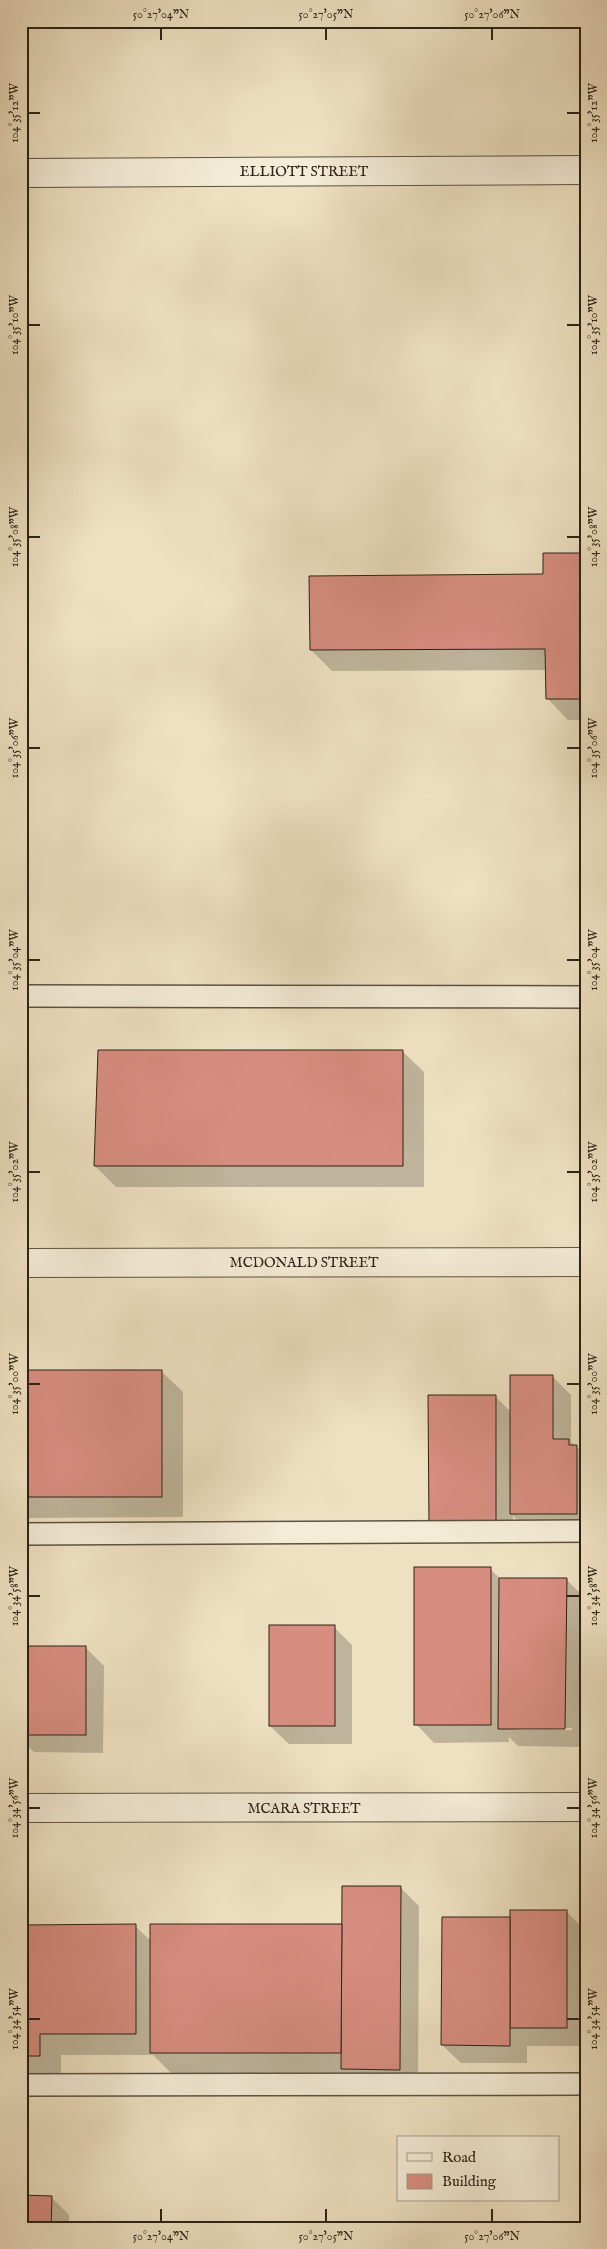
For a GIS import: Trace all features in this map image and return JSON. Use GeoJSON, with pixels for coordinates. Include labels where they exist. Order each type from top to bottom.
{"type":"FeatureCollection","features":[{"type":"Feature","properties":{"kind":"street","name":"ELLIOTT STREET"},"geometry":{"type":"LineString","coordinates":[[21,172],[586,170]]}},
{"type":"Feature","properties":{"kind":"street","name":"MCDONALD STREET"},"geometry":{"type":"LineString","coordinates":[[21,1263],[586,1262]]}},
{"type":"Feature","properties":{"kind":"street","name":"MCARA STREET"},"geometry":{"type":"LineString","coordinates":[[21,1808],[586,1807]]}},
{"type":"Feature","properties":{"kind":"lane"},"geometry":{"type":"LineString","coordinates":[[21,996],[586,996]]}},
{"type":"Feature","properties":{"kind":"lane"},"geometry":{"type":"LineString","coordinates":[[21,1534],[586,1532]]}},
{"type":"Feature","properties":{"kind":"lane"},"geometry":{"type":"LineString","coordinates":[[21,2085],[586,2084]]}},
{"type":"Feature","properties":{"kind":"building"},"geometry":{"type":"Polygon","coordinates":[[[543,553],[586,553],[586,699],[546,699],[545,649],[310,650],[309,576],[543,574],[543,553]]]}},
{"type":"Feature","properties":{"kind":"building"},"geometry":{"type":"Polygon","coordinates":[[[98,1050],[403,1050],[403,1166],[94,1166],[98,1050]]]}},
{"type":"Feature","properties":{"kind":"building"},"geometry":{"type":"Polygon","coordinates":[[[21,1370],[162,1370],[162,1497],[21,1497],[21,1370]]]}},
{"type":"Feature","properties":{"kind":"building"},"geometry":{"type":"Polygon","coordinates":[[[510,1375],[553,1375],[553,1439],[569,1439],[569,1445],[577,1445],[577,1514],[510,1514],[510,1375]]]}},
{"type":"Feature","properties":{"kind":"building"},"geometry":{"type":"Polygon","coordinates":[[[428,1395],[496,1395],[496,1524],[429,1525],[428,1395]]]}},
{"type":"Feature","properties":{"kind":"building"},"geometry":{"type":"Polygon","coordinates":[[[414,1567],[491,1567],[491,1725],[414,1725],[414,1567]]]}},
{"type":"Feature","properties":{"kind":"building"},"geometry":{"type":"Polygon","coordinates":[[[499,1578],[567,1578],[565,1729],[498,1729],[499,1578]]]}},
{"type":"Feature","properties":{"kind":"building"},"geometry":{"type":"Polygon","coordinates":[[[269,1625],[335,1625],[335,1726],[269,1726],[269,1625]]]}},
{"type":"Feature","properties":{"kind":"building"},"geometry":{"type":"Polygon","coordinates":[[[21,1646],[86,1646],[86,1735],[21,1735],[21,1646]]]}},
{"type":"Feature","properties":{"kind":"building"},"geometry":{"type":"Polygon","coordinates":[[[342,1886],[401,1886],[400,2070],[341,2069],[342,1886]]]}},
{"type":"Feature","properties":{"kind":"building"},"geometry":{"type":"Polygon","coordinates":[[[510,1910],[567,1910],[567,2028],[510,2028],[510,1910]]]}},
{"type":"Feature","properties":{"kind":"building"},"geometry":{"type":"Polygon","coordinates":[[[442,1917],[510,1917],[510,2046],[441,2045],[442,1917]]]}},
{"type":"Feature","properties":{"kind":"building"},"geometry":{"type":"Polygon","coordinates":[[[136,1924],[136,2034],[40,2034],[40,2056],[21,2056],[21,1925],[136,1924]]]}},
{"type":"Feature","properties":{"kind":"building"},"geometry":{"type":"Polygon","coordinates":[[[150,1924],[342,1924],[341,2053],[150,2053],[150,1924]]]}},
{"type":"Feature","properties":{"kind":"building"},"geometry":{"type":"Polygon","coordinates":[[[21,2195],[52,2196],[51,2228],[21,2228],[21,2195]]]}}]}
